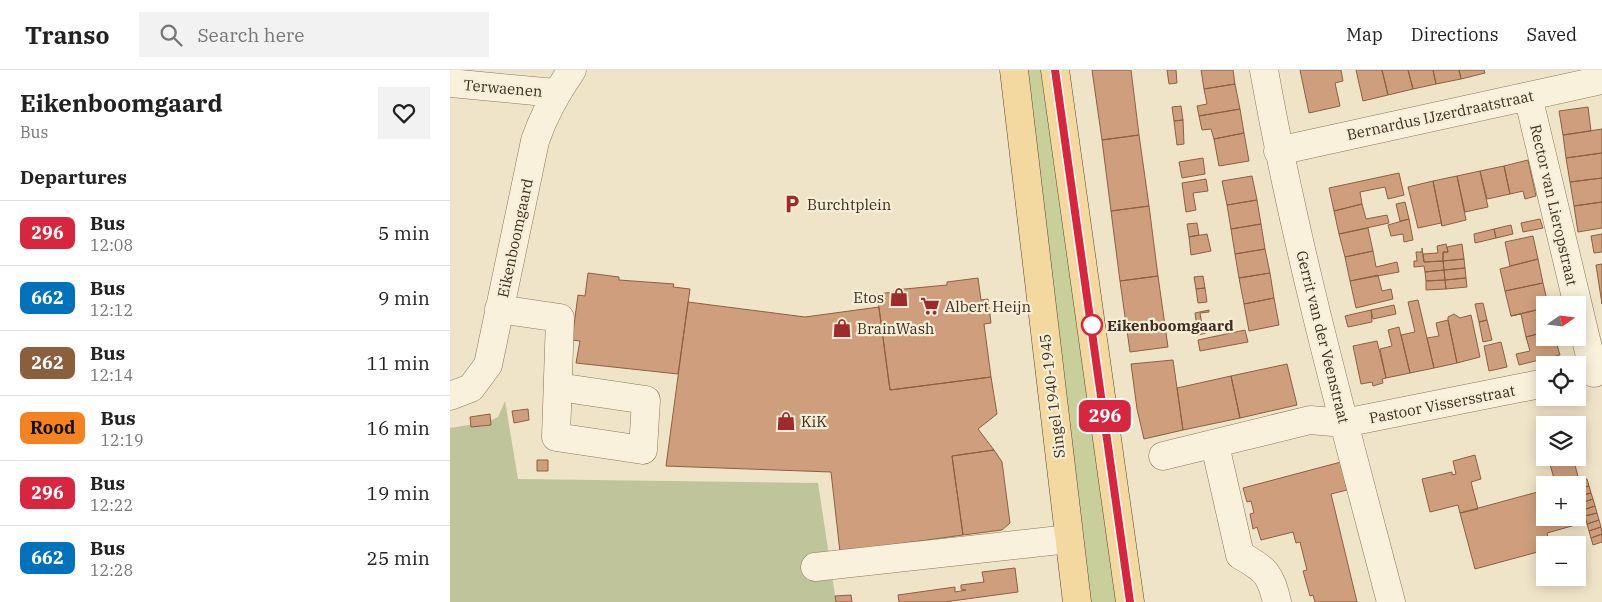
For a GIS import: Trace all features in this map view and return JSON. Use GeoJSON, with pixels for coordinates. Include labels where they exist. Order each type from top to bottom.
{"type":"FeatureCollection","features":[{"type":"Feature","properties":{"kind":"main road","name":"Singel 1940-1945"},"geometry":{"type":"LineString","coordinates":[[1014,70],[1077,602]]}},
{"type":"Feature","properties":{"kind":"main road"},"geometry":{"type":"LineString","coordinates":[[1055,70],[1130,602]]}},
{"type":"Feature","properties":{"kind":"street","name":"Eikenboomgaard"},"geometry":{"type":"LineString","coordinates":[[450,396],[471,388],[488,365],[536,141],[542,120],[555,93],[572,70]]}},
{"type":"Feature","properties":{"kind":"street","name":"Gerrit van der Veenstraat"},"geometry":{"type":"LineString","coordinates":[[1264,70],[1278,151],[1344,424],[1391,602]]}},
{"type":"Feature","properties":{"kind":"street","name":"Bernardus IJzerdraatstraat"},"geometry":{"type":"LineString","coordinates":[[1278,151],[1602,80]]}},
{"type":"Feature","properties":{"kind":"street","name":"Terwaenen"},"geometry":{"type":"LineString","coordinates":[[450,83],[555,93]]}},
{"type":"Feature","properties":{"kind":"street","name":"Rector van Lieropstraat"},"geometry":{"type":"LineString","coordinates":[[1528,96],[1591,374]]}},
{"type":"Feature","properties":{"kind":"street"},"geometry":{"type":"LineString","coordinates":[[499,309],[560,318],[558,387]]}},
{"type":"Feature","properties":{"kind":"street","name":"Pastoor Vissersstraat"},"geometry":{"type":"LineString","coordinates":[[1163,456],[1215,445],[1310,420],[1344,424],[1536,385]]}},
{"type":"Feature","properties":{"kind":"street"},"geometry":{"type":"LineString","coordinates":[[1215,445],[1240,556],[1263,568],[1272,583],[1277,602]]}},
{"type":"Feature","properties":{"kind":"street"},"geometry":{"type":"LineString","coordinates":[[815,567],[1069,540]]}},
{"type":"Feature","properties":{"kind":"green space"},"geometry":{"type":"Polygon","coordinates":[[[1019,70],[1047,70],[1117,602],[1089,602],[1019,70]]]}},
{"type":"Feature","properties":{"kind":"green space"},"geometry":{"type":"Polygon","coordinates":[[[505,401],[518,479],[818,483],[836,602],[450,602],[450,428],[487,422],[498,417],[505,401]]]}},
{"type":"Feature","properties":{"kind":"building"},"geometry":{"type":"Polygon","coordinates":[[[1092,70],[1131,70],[1139,135],[1102,140],[1092,70]]]}},
{"type":"Feature","properties":{"kind":"building"},"geometry":{"type":"Polygon","coordinates":[[[1167,70],[1176,70],[1177,83],[1169,84],[1167,70]]]}},
{"type":"Feature","properties":{"kind":"building"},"geometry":{"type":"Polygon","coordinates":[[[1201,70],[1233,70],[1235,84],[1204,89],[1201,70]]]}},
{"type":"Feature","properties":{"kind":"building"},"geometry":{"type":"Polygon","coordinates":[[[1300,70],[1341,70],[1343,81],[1335,83],[1340,106],[1309,113],[1300,70]]]}},
{"type":"Feature","properties":{"kind":"building"},"geometry":{"type":"Polygon","coordinates":[[[1356,70],[1382,70],[1388,95],[1363,101],[1356,70]]]}},
{"type":"Feature","properties":{"kind":"building"},"geometry":{"type":"Polygon","coordinates":[[[1382,70],[1408,70],[1413,89],[1388,95],[1382,70]]]}},
{"type":"Feature","properties":{"kind":"building"},"geometry":{"type":"Polygon","coordinates":[[[1408,70],[1433,70],[1436,84],[1413,89],[1408,70]]]}},
{"type":"Feature","properties":{"kind":"building"},"geometry":{"type":"Polygon","coordinates":[[[1433,70],[1459,70],[1461,79],[1436,84],[1433,70]]]}},
{"type":"Feature","properties":{"kind":"building"},"geometry":{"type":"Polygon","coordinates":[[[1459,70],[1484,70],[1485,73],[1461,79],[1459,70]]]}},
{"type":"Feature","properties":{"kind":"building"},"geometry":{"type":"Polygon","coordinates":[[[1235,84],[1240,109],[1199,116],[1197,106],[1207,104],[1204,89],[1235,84]]]}},
{"type":"Feature","properties":{"kind":"building"},"geometry":{"type":"Polygon","coordinates":[[[1181,106],[1183,120],[1174,121],[1172,107],[1181,106]]]}},
{"type":"Feature","properties":{"kind":"building"},"geometry":{"type":"Polygon","coordinates":[[[1588,107],[1591,131],[1563,135],[1559,111],[1588,107]]]}},
{"type":"Feature","properties":{"kind":"building"},"geometry":{"type":"Polygon","coordinates":[[[1240,109],[1244,133],[1214,139],[1211,129],[1202,130],[1199,116],[1240,109]]]}},
{"type":"Feature","properties":{"kind":"building"},"geometry":{"type":"Polygon","coordinates":[[[1183,120],[1184,144],[1177,145],[1174,121],[1183,120]]]}},
{"type":"Feature","properties":{"kind":"building"},"geometry":{"type":"Polygon","coordinates":[[[1602,129],[1602,153],[1566,158],[1563,135],[1602,129]]]}},
{"type":"Feature","properties":{"kind":"building"},"geometry":{"type":"Polygon","coordinates":[[[1244,133],[1249,161],[1219,166],[1214,139],[1244,133]]]}},
{"type":"Feature","properties":{"kind":"building"},"geometry":{"type":"Polygon","coordinates":[[[1139,135],[1149,206],[1111,211],[1102,140],[1139,135]]]}},
{"type":"Feature","properties":{"kind":"building"},"geometry":{"type":"Polygon","coordinates":[[[1602,153],[1602,178],[1570,182],[1566,158],[1602,153]]]}},
{"type":"Feature","properties":{"kind":"building"},"geometry":{"type":"Polygon","coordinates":[[[1203,158],[1205,174],[1182,178],[1179,162],[1203,158]]]}},
{"type":"Feature","properties":{"kind":"building"},"geometry":{"type":"Polygon","coordinates":[[[1528,160],[1536,196],[1525,199],[1523,191],[1510,194],[1504,166],[1528,160]]]}},
{"type":"Feature","properties":{"kind":"building"},"geometry":{"type":"Polygon","coordinates":[[[1504,166],[1510,194],[1487,199],[1480,171],[1504,166]]]}},
{"type":"Feature","properties":{"kind":"building"},"geometry":{"type":"Polygon","coordinates":[[[1480,171],[1488,207],[1465,212],[1457,176],[1480,171]]]}},
{"type":"Feature","properties":{"kind":"building"},"geometry":{"type":"Polygon","coordinates":[[[1399,173],[1404,195],[1388,199],[1385,187],[1360,192],[1362,204],[1334,211],[1329,188],[1399,173]]]}},
{"type":"Feature","properties":{"kind":"building"},"geometry":{"type":"Polygon","coordinates":[[[1252,176],[1257,200],[1227,205],[1222,181],[1252,176]]]}},
{"type":"Feature","properties":{"kind":"building"},"geometry":{"type":"Polygon","coordinates":[[[1457,176],[1466,220],[1442,226],[1433,181],[1457,176]]]}},
{"type":"Feature","properties":{"kind":"building"},"geometry":{"type":"Polygon","coordinates":[[[1602,178],[1602,202],[1574,206],[1570,182],[1602,178]]]}},
{"type":"Feature","properties":{"kind":"building"},"geometry":{"type":"Polygon","coordinates":[[[1206,179],[1208,191],[1193,193],[1196,210],[1186,212],[1182,183],[1206,179]]]}},
{"type":"Feature","properties":{"kind":"building"},"geometry":{"type":"Polygon","coordinates":[[[1433,181],[1442,226],[1441,223],[1418,228],[1408,187],[1433,181]]]}},
{"type":"Feature","properties":{"kind":"building"},"geometry":{"type":"Polygon","coordinates":[[[1257,200],[1261,224],[1231,229],[1227,205],[1257,200]]]}},
{"type":"Feature","properties":{"kind":"building"},"geometry":{"type":"Polygon","coordinates":[[[1405,202],[1409,219],[1400,221],[1396,204],[1405,202]]]}},
{"type":"Feature","properties":{"kind":"building"},"geometry":{"type":"Polygon","coordinates":[[[1602,202],[1602,228],[1578,232],[1574,206],[1602,202]]]}},
{"type":"Feature","properties":{"kind":"building"},"geometry":{"type":"Polygon","coordinates":[[[1362,204],[1366,219],[1387,215],[1389,223],[1339,234],[1334,211],[1362,204]]]}},
{"type":"Feature","properties":{"kind":"building"},"geometry":{"type":"Polygon","coordinates":[[[1149,206],[1158,276],[1120,281],[1111,211],[1149,206]]]}},
{"type":"Feature","properties":{"kind":"building"},"geometry":{"type":"Polygon","coordinates":[[[1409,219],[1413,240],[1404,242],[1403,234],[1391,236],[1388,225],[1409,219]]]}},
{"type":"Feature","properties":{"kind":"building"},"geometry":{"type":"Polygon","coordinates":[[[1540,219],[1543,228],[1523,232],[1521,223],[1540,219]]]}},
{"type":"Feature","properties":{"kind":"building"},"geometry":{"type":"Polygon","coordinates":[[[1197,223],[1199,235],[1189,237],[1187,224],[1197,223]]]}},
{"type":"Feature","properties":{"kind":"building"},"geometry":{"type":"Polygon","coordinates":[[[1261,224],[1265,249],[1235,254],[1231,229],[1261,224]]]}},
{"type":"Feature","properties":{"kind":"building"},"geometry":{"type":"Polygon","coordinates":[[[1511,225],[1513,234],[1496,238],[1494,229],[1511,225]]]}},
{"type":"Feature","properties":{"kind":"building"},"geometry":{"type":"Polygon","coordinates":[[[1368,228],[1373,251],[1345,257],[1339,234],[1368,228]]]}},
{"type":"Feature","properties":{"kind":"building"},"geometry":{"type":"Polygon","coordinates":[[[1494,229],[1496,238],[1475,243],[1474,234],[1494,229]]]}},
{"type":"Feature","properties":{"kind":"building"},"geometry":{"type":"Polygon","coordinates":[[[1207,234],[1211,251],[1191,255],[1189,237],[1207,234]]]}},
{"type":"Feature","properties":{"kind":"building"},"geometry":{"type":"Polygon","coordinates":[[[1602,234],[1602,252],[1594,253],[1591,236],[1602,234]]]}},
{"type":"Feature","properties":{"kind":"building"},"geometry":{"type":"Polygon","coordinates":[[[1533,236],[1538,259],[1510,266],[1505,242],[1533,236]]]}},
{"type":"Feature","properties":{"kind":"building"},"geometry":{"type":"Polygon","coordinates":[[[1446,244],[1448,252],[1443,252],[1443,261],[1424,262],[1423,254],[1438,253],[1437,246],[1446,244]]]}},
{"type":"Feature","properties":{"kind":"building"},"geometry":{"type":"Polygon","coordinates":[[[1462,244],[1464,259],[1443,261],[1443,252],[1448,252],[1447,247],[1462,244]]]}},
{"type":"Feature","properties":{"kind":"building"},"geometry":{"type":"Polygon","coordinates":[[[1422,248],[1424,262],[1443,261],[1444,270],[1425,272],[1424,266],[1414,267],[1414,261],[1417,261],[1416,252],[1422,252],[1422,248]]]}},
{"type":"Feature","properties":{"kind":"building"},"geometry":{"type":"Polygon","coordinates":[[[1265,249],[1270,273],[1239,278],[1235,254],[1265,249]]]}},
{"type":"Feature","properties":{"kind":"building"},"geometry":{"type":"Polygon","coordinates":[[[1373,251],[1376,267],[1397,262],[1399,272],[1350,281],[1345,257],[1373,251]]]}},
{"type":"Feature","properties":{"kind":"building"},"geometry":{"type":"Polygon","coordinates":[[[1464,259],[1465,268],[1444,270],[1443,261],[1464,259]]]}},
{"type":"Feature","properties":{"kind":"building"},"geometry":{"type":"Polygon","coordinates":[[[1538,259],[1543,283],[1505,291],[1500,269],[1538,259]]]}},
{"type":"Feature","properties":{"kind":"building"},"geometry":{"type":"Polygon","coordinates":[[[1602,264],[1602,304],[1596,265],[1602,264]]]}},
{"type":"Feature","properties":{"kind":"building"},"geometry":{"type":"Polygon","coordinates":[[[1465,268],[1466,278],[1445,280],[1444,270],[1465,268]]]}},
{"type":"Feature","properties":{"kind":"building"},"geometry":{"type":"Polygon","coordinates":[[[1444,270],[1445,280],[1426,281],[1425,272],[1444,270]]]}},
{"type":"Feature","properties":{"kind":"building"},"geometry":{"type":"Polygon","coordinates":[[[588,273],[619,277],[619,280],[674,284],[673,287],[690,289],[678,374],[576,363],[580,341],[572,340],[578,295],[585,296],[588,273]]]}},
{"type":"Feature","properties":{"kind":"building"},"geometry":{"type":"Polygon","coordinates":[[[1270,273],[1274,298],[1244,304],[1239,278],[1270,273]]]}},
{"type":"Feature","properties":{"kind":"building"},"geometry":{"type":"Polygon","coordinates":[[[1378,275],[1382,291],[1391,289],[1393,299],[1356,308],[1350,281],[1378,275]]]}},
{"type":"Feature","properties":{"kind":"building"},"geometry":{"type":"Polygon","coordinates":[[[1158,276],[1168,347],[1130,352],[1120,281],[1158,276]]]}},
{"type":"Feature","properties":{"kind":"building"},"geometry":{"type":"Polygon","coordinates":[[[1203,276],[1205,288],[1196,289],[1194,277],[1203,276]]]}},
{"type":"Feature","properties":{"kind":"building"},"geometry":{"type":"Polygon","coordinates":[[[978,278],[981,300],[988,299],[991,323],[984,324],[991,377],[890,390],[877,294],[894,292],[894,290],[947,285],[947,282],[978,278]]]}},
{"type":"Feature","properties":{"kind":"building"},"geometry":{"type":"Polygon","coordinates":[[[1466,278],[1467,287],[1446,289],[1445,280],[1466,278]]]}},
{"type":"Feature","properties":{"kind":"building"},"geometry":{"type":"Polygon","coordinates":[[[1445,280],[1446,289],[1426,290],[1426,281],[1445,280]]]}},
{"type":"Feature","properties":{"kind":"building"},"geometry":{"type":"Polygon","coordinates":[[[1543,283],[1546,296],[1536,296],[1536,310],[1511,316],[1505,291],[1543,283]]]}},
{"type":"Feature","properties":{"kind":"building"},"geometry":{"type":"Polygon","coordinates":[[[1205,288],[1207,302],[1198,303],[1196,289],[1205,288]]]}},
{"type":"Feature","properties":{"kind":"building"},"geometry":{"type":"Polygon","coordinates":[[[1274,298],[1279,325],[1249,331],[1244,304],[1274,298]]]}},
{"type":"Feature","properties":{"kind":"building"},"geometry":{"type":"Polygon","coordinates":[[[1418,300],[1434,368],[1410,373],[1401,335],[1415,332],[1408,302],[1418,300]]]}},
{"type":"Feature","properties":{"kind":"building"},"geometry":{"type":"Polygon","coordinates":[[[688,302],[805,317],[879,307],[890,390],[991,377],[997,414],[978,429],[994,450],[952,456],[963,535],[840,552],[831,472],[666,466],[688,302]]]}},
{"type":"Feature","properties":{"kind":"building"},"geometry":{"type":"Polygon","coordinates":[[[1483,303],[1487,320],[1479,322],[1475,304],[1483,303]]]}},
{"type":"Feature","properties":{"kind":"building"},"geometry":{"type":"Polygon","coordinates":[[[1394,305],[1396,314],[1373,319],[1371,310],[1394,305]]]}},
{"type":"Feature","properties":{"kind":"building"},"geometry":{"type":"Polygon","coordinates":[[[1209,310],[1209,312],[1200,313],[1202,325],[1205,325],[1206,333],[1198,335],[1195,313],[1209,310]]]}},
{"type":"Feature","properties":{"kind":"building"},"geometry":{"type":"Polygon","coordinates":[[[1371,310],[1372,322],[1348,327],[1345,316],[1371,310]]]}},
{"type":"Feature","properties":{"kind":"building"},"geometry":{"type":"Polygon","coordinates":[[[1536,310],[1536,334],[1526,337],[1521,314],[1511,316],[1536,310]]]}},
{"type":"Feature","properties":{"kind":"building"},"geometry":{"type":"Polygon","coordinates":[[[1454,314],[1460,318],[1471,315],[1480,357],[1457,363],[1448,320],[1448,317],[1454,314]]]}},
{"type":"Feature","properties":{"kind":"building"},"geometry":{"type":"Polygon","coordinates":[[[1448,320],[1457,363],[1434,368],[1427,338],[1439,336],[1436,323],[1448,320]]]}},
{"type":"Feature","properties":{"kind":"building"},"geometry":{"type":"Polygon","coordinates":[[[1487,320],[1492,340],[1483,342],[1479,322],[1487,320]]]}},
{"type":"Feature","properties":{"kind":"building"},"geometry":{"type":"Polygon","coordinates":[[[1399,327],[1410,373],[1386,378],[1380,349],[1392,346],[1388,330],[1399,327]]]}},
{"type":"Feature","properties":{"kind":"building"},"geometry":{"type":"Polygon","coordinates":[[[1245,330],[1248,342],[1200,351],[1198,340],[1245,330]]]}},
{"type":"Feature","properties":{"kind":"building"},"geometry":{"type":"Polygon","coordinates":[[[1536,334],[1536,346],[1557,346],[1560,355],[1536,356],[1536,361],[1519,365],[1516,354],[1530,351],[1526,337],[1536,334]]]}},
{"type":"Feature","properties":{"kind":"building"},"geometry":{"type":"Polygon","coordinates":[[[1377,341],[1386,378],[1382,379],[1383,383],[1373,386],[1372,382],[1361,384],[1353,346],[1377,341]]]}},
{"type":"Feature","properties":{"kind":"building"},"geometry":{"type":"Polygon","coordinates":[[[1501,342],[1507,367],[1489,371],[1484,346],[1501,342]]]}},
{"type":"Feature","properties":{"kind":"building"},"geometry":{"type":"Polygon","coordinates":[[[1173,360],[1183,430],[1144,439],[1137,409],[1131,364],[1173,360]]]}},
{"type":"Feature","properties":{"kind":"building"},"geometry":{"type":"Polygon","coordinates":[[[1287,364],[1297,405],[1240,418],[1231,376],[1287,364]]]}},
{"type":"Feature","properties":{"kind":"building"},"geometry":{"type":"Polygon","coordinates":[[[1231,376],[1240,418],[1183,430],[1177,388],[1231,376]]]}},
{"type":"Feature","properties":{"kind":"building"},"geometry":{"type":"Polygon","coordinates":[[[528,409],[529,420],[514,423],[512,411],[528,409]]]}},
{"type":"Feature","properties":{"kind":"building"},"geometry":{"type":"Polygon","coordinates":[[[490,414],[491,425],[471,427],[470,417],[490,414]]]}},
{"type":"Feature","properties":{"kind":"building"},"geometry":{"type":"Polygon","coordinates":[[[994,450],[1002,462],[1010,523],[1002,530],[963,535],[952,456],[994,450]]]}},
{"type":"Feature","properties":{"kind":"building"},"geometry":{"type":"Polygon","coordinates":[[[1475,455],[1481,479],[1471,482],[1478,509],[1460,513],[1458,505],[1430,512],[1422,479],[1452,472],[1452,475],[1456,474],[1453,461],[1475,455]]]}},
{"type":"Feature","properties":{"kind":"building"},"geometry":{"type":"Polygon","coordinates":[[[537,460],[548,460],[548,471],[537,471],[537,460]]]}},
{"type":"Feature","properties":{"kind":"building"},"geometry":{"type":"Polygon","coordinates":[[[1341,462],[1347,490],[1331,494],[1357,602],[1315,602],[1313,595],[1310,596],[1303,571],[1307,570],[1300,542],[1296,543],[1293,532],[1261,540],[1257,527],[1253,529],[1250,514],[1254,513],[1251,501],[1247,502],[1243,488],[1341,462]]]}},
{"type":"Feature","properties":{"kind":"building"},"geometry":{"type":"Polygon","coordinates":[[[1550,466],[1575,466],[1578,476],[1553,476],[1550,466]]]}},
{"type":"Feature","properties":{"kind":"building"},"geometry":{"type":"Polygon","coordinates":[[[1589,486],[1591,493],[1586,494],[1586,487],[1589,486]]]}},
{"type":"Feature","properties":{"kind":"building"},"geometry":{"type":"Polygon","coordinates":[[[1536,492],[1536,526],[1572,526],[1547,533],[1548,536],[1536,536],[1536,552],[1475,569],[1460,513],[1536,492]]]}},
{"type":"Feature","properties":{"kind":"building"},"geometry":{"type":"Polygon","coordinates":[[[1591,493],[1593,499],[1586,501],[1586,494],[1591,493]]]}},
{"type":"Feature","properties":{"kind":"building"},"geometry":{"type":"Polygon","coordinates":[[[1593,499],[1595,506],[1586,509],[1586,501],[1593,499]]]}},
{"type":"Feature","properties":{"kind":"building"},"geometry":{"type":"Polygon","coordinates":[[[1595,506],[1597,513],[1586,516],[1586,509],[1595,506]]]}},
{"type":"Feature","properties":{"kind":"building"},"geometry":{"type":"Polygon","coordinates":[[[1597,513],[1599,520],[1587,524],[1586,516],[1597,513]]]}},
{"type":"Feature","properties":{"kind":"building"},"geometry":{"type":"Polygon","coordinates":[[[1599,520],[1601,527],[1589,531],[1587,524],[1599,520]]]}},
{"type":"Feature","properties":{"kind":"building"},"geometry":{"type":"Polygon","coordinates":[[[1601,527],[1602,534],[1591,538],[1589,531],[1601,527]]]}},
{"type":"Feature","properties":{"kind":"building"},"geometry":{"type":"Polygon","coordinates":[[[1602,534],[1602,542],[1593,545],[1591,538],[1602,534]]]}},
{"type":"Feature","properties":{"kind":"building"},"geometry":{"type":"Polygon","coordinates":[[[1015,568],[1018,592],[944,602],[899,602],[898,595],[955,587],[955,592],[966,590],[961,589],[961,585],[984,582],[982,572],[1015,568]]]}},
{"type":"Feature","properties":{"kind":"building"},"geometry":{"type":"Polygon","coordinates":[[[851,595],[852,602],[836,602],[835,596],[851,595]]]}},
{"type":"Feature","properties":{"kind":"bus line","name":"296"},"geometry":{"type":"LineString","coordinates":[[1055,70],[1130,602]]}},
{"type":"Feature","properties":{"kind":"place","name":"Burchtplein"},"geometry":{"type":"Point","coordinates":[792,204]}},
{"type":"Feature","properties":{"kind":"place","name":"Etos"},"geometry":{"type":"Point","coordinates":[899,297]}},
{"type":"Feature","properties":{"kind":"place","name":"Albert Heijn"},"geometry":{"type":"Point","coordinates":[930,306]}},
{"type":"Feature","properties":{"kind":"place","name":"Eikenboomgaard"},"geometry":{"type":"Point","coordinates":[1092,325]}},
{"type":"Feature","properties":{"kind":"place","name":"BrainWash"},"geometry":{"type":"Point","coordinates":[842,328]}},
{"type":"Feature","properties":{"kind":"place","name":"KiK"},"geometry":{"type":"Point","coordinates":[786,421]}}]}
